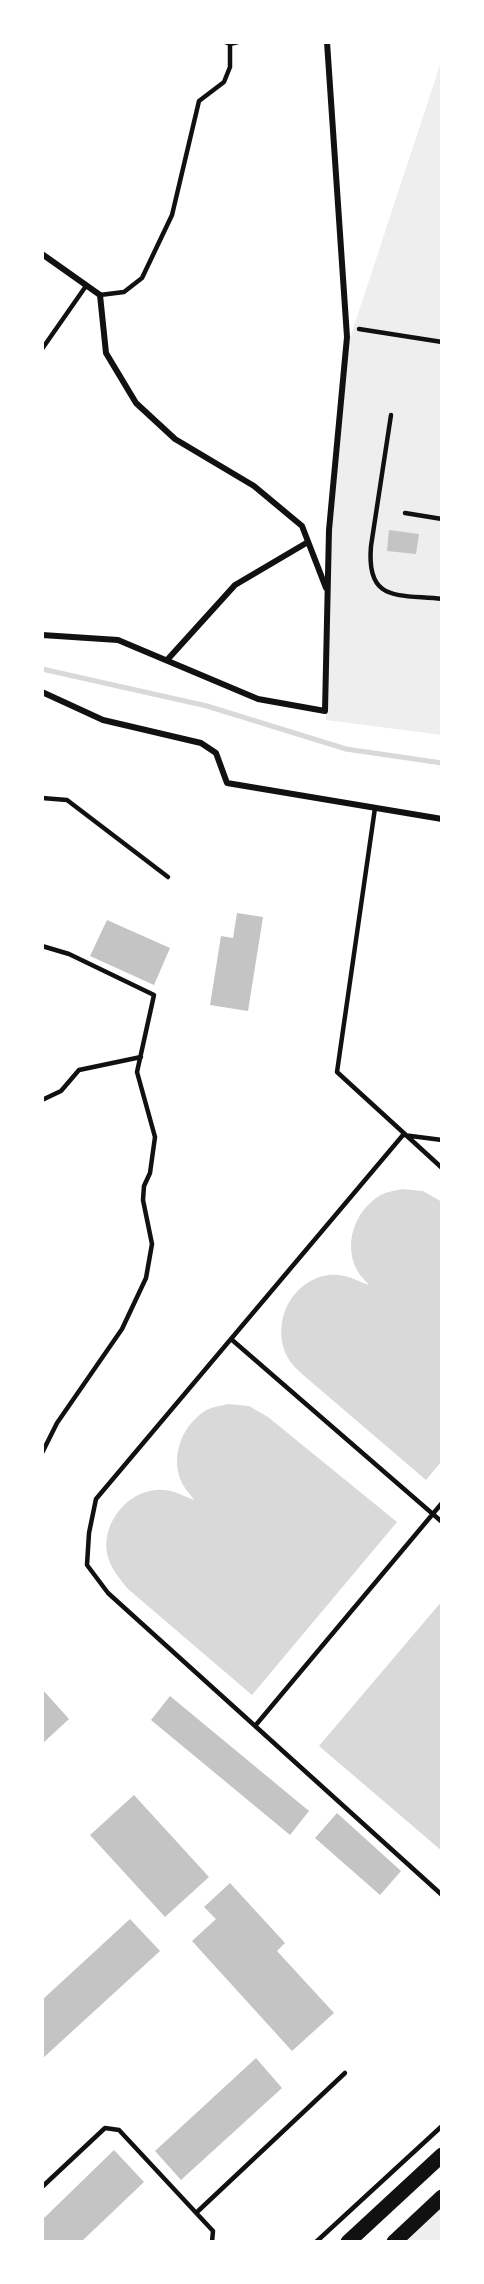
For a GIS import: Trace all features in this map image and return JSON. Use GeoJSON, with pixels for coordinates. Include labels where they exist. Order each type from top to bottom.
{"type":"FeatureCollection","features":[{"type":"Feature","properties":{"kind":"main road"},"geometry":{"type":"LineString","coordinates":[[348,2242],[442,2155]]}},
{"type":"Feature","properties":{"kind":"main road"},"geometry":{"type":"LineString","coordinates":[[394,2242],[442,2198]]}},
{"type":"Feature","properties":{"kind":"street"},"geometry":{"type":"LineString","coordinates":[[42,635],[118,640],[168,659],[258,699],[325,711],[329,530],[347,337],[327,42]]}},
{"type":"Feature","properties":{"kind":"street"},"geometry":{"type":"LineString","coordinates":[[42,254],[100,295],[106,353],[136,403],[175,439],[254,486],[302,526],[327,593]]}},
{"type":"Feature","properties":{"kind":"street"},"geometry":{"type":"LineString","coordinates":[[168,659],[235,585],[308,542]]}},
{"type":"Feature","properties":{"kind":"street"},"geometry":{"type":"LineString","coordinates":[[42,692],[103,720],[201,743],[216,753],[226,783],[442,819]]}},
{"type":"Feature","properties":{"kind":"lane"},"geometry":{"type":"LineString","coordinates":[[100,295],[124,292],[142,278],[172,215],[199,101],[224,82],[230,67],[228,43],[238,42]]}},
{"type":"Feature","properties":{"kind":"lane"},"geometry":{"type":"LineString","coordinates":[[42,349],[86,286]]}},
{"type":"Feature","properties":{"kind":"lane"},"geometry":{"type":"LineString","coordinates":[[359,329],[442,342]]}},
{"type":"Feature","properties":{"kind":"lane"},"geometry":{"type":"LineString","coordinates":[[391,415],[371,546],[369,566],[373,581],[387,593],[442,599]]}},
{"type":"Feature","properties":{"kind":"lane"},"geometry":{"type":"LineString","coordinates":[[405,513],[442,519]]}},
{"type":"Feature","properties":{"kind":"lane"},"geometry":{"type":"LineString","coordinates":[[42,798],[67,800],[168,877]]}},
{"type":"Feature","properties":{"kind":"lane"},"geometry":{"type":"LineString","coordinates":[[375,808],[337,1072],[403,1135],[442,1168]]}},
{"type":"Feature","properties":{"kind":"lane"},"geometry":{"type":"LineString","coordinates":[[42,946],[69,954],[154,994],[137,1072],[155,1137],[150,1173],[144,1186],[143,1200],[152,1244],[146,1278],[122,1329],[57,1423],[42,1453]]}},
{"type":"Feature","properties":{"kind":"lane"},"geometry":{"type":"LineString","coordinates":[[42,1100],[61,1091],[79,1070],[141,1057]]}},
{"type":"Feature","properties":{"kind":"lane"},"geometry":{"type":"LineString","coordinates":[[403,1135],[442,1140]]}},
{"type":"Feature","properties":{"kind":"lane"},"geometry":{"type":"LineString","coordinates":[[403,1135],[96,1499],[89,1533],[87,1565],[108,1593],[442,1895]]}},
{"type":"Feature","properties":{"kind":"lane"},"geometry":{"type":"LineString","coordinates":[[231,1339],[442,1522]]}},
{"type":"Feature","properties":{"kind":"lane"},"geometry":{"type":"LineString","coordinates":[[255,1726],[442,1503]]}},
{"type":"Feature","properties":{"kind":"lane"},"geometry":{"type":"LineString","coordinates":[[196,2213],[345,2073]]}},
{"type":"Feature","properties":{"kind":"lane"},"geometry":{"type":"LineString","coordinates":[[316,2242],[442,2126]]}},
{"type":"Feature","properties":{"kind":"lane"},"geometry":{"type":"LineString","coordinates":[[42,2187],[105,2128],[119,2130],[213,2231],[212,2242]]}},
{"type":"Feature","properties":{"kind":"shaded area"},"geometry":{"type":"Polygon","coordinates":[[[442,59],[442,735],[326,720],[332,530],[350,338],[442,59]]]}},
{"type":"Feature","properties":{"kind":"shaded area"},"geometry":{"type":"Polygon","coordinates":[[[402,1189],[423,1191],[442,1202],[442,1461],[426,1480],[296,1368],[287,1356],[281,1330],[288,1305],[304,1285],[329,1275],[340,1275],[369,1285],[358,1272],[353,1260],[351,1239],[354,1229],[363,1210],[371,1202],[379,1196],[402,1189]]]}},
{"type":"Feature","properties":{"kind":"shaded area"},"geometry":{"type":"Polygon","coordinates":[[[228,1404],[249,1406],[268,1417],[397,1522],[252,1695],[128,1589],[118,1577],[108,1558],[106,1542],[112,1521],[118,1512],[144,1492],[166,1490],[194,1500],[179,1475],[177,1454],[180,1444],[189,1425],[197,1417],[210,1408],[228,1404]]]}},
{"type":"Feature","properties":{"kind":"shaded area"},"geometry":{"type":"Polygon","coordinates":[[[442,1601],[442,1851],[319,1746],[442,1601]]]}},
{"type":"Feature","properties":{"kind":"shaded area"},"geometry":{"type":"Polygon","coordinates":[[[442,2197],[442,2242],[394,2242],[442,2197]]]}},
{"type":"Feature","properties":{"kind":"building"},"geometry":{"type":"Polygon","coordinates":[[[389,530],[419,534],[416,554],[387,551],[389,530]]]}},
{"type":"Feature","properties":{"kind":"building"},"geometry":{"type":"Polygon","coordinates":[[[237,913],[263,917],[248,1011],[210,1005],[221,936],[233,938],[237,913]]]}},
{"type":"Feature","properties":{"kind":"building"},"geometry":{"type":"Polygon","coordinates":[[[107,920],[170,948],[154,985],[90,956],[107,920]]]}},
{"type":"Feature","properties":{"kind":"building"},"geometry":{"type":"Polygon","coordinates":[[[42,1689],[69,1719],[42,1744],[42,1689]]]}},
{"type":"Feature","properties":{"kind":"building"},"geometry":{"type":"Polygon","coordinates":[[[170,1696],[309,1811],[290,1835],[151,1720],[170,1696]]]}},
{"type":"Feature","properties":{"kind":"building"},"geometry":{"type":"Polygon","coordinates":[[[134,1795],[209,1877],[165,1917],[90,1835],[134,1795]]]}},
{"type":"Feature","properties":{"kind":"building"},"geometry":{"type":"Polygon","coordinates":[[[337,1813],[401,1871],[380,1895],[315,1838],[337,1813]]]}},
{"type":"Feature","properties":{"kind":"building"},"geometry":{"type":"Polygon","coordinates":[[[230,1883],[285,1943],[277,1951],[334,2013],[292,2051],[192,1941],[216,1919],[204,1907],[230,1883]]]}},
{"type":"Feature","properties":{"kind":"building"},"geometry":{"type":"Polygon","coordinates":[[[130,1919],[160,1951],[42,2059],[42,2000],[130,1919]]]}},
{"type":"Feature","properties":{"kind":"building"},"geometry":{"type":"Polygon","coordinates":[[[256,2058],[282,2088],[181,2180],[155,2151],[256,2058]]]}},
{"type":"Feature","properties":{"kind":"building"},"geometry":{"type":"Polygon","coordinates":[[[114,2150],[144,2182],[81,2242],[42,2242],[42,2220],[114,2150]]]}},
{"type":"Feature","properties":{"kind":"waterway"},"geometry":{"type":"LineString","coordinates":[[42,669],[207,706],[346,749],[442,763]]}}]}
